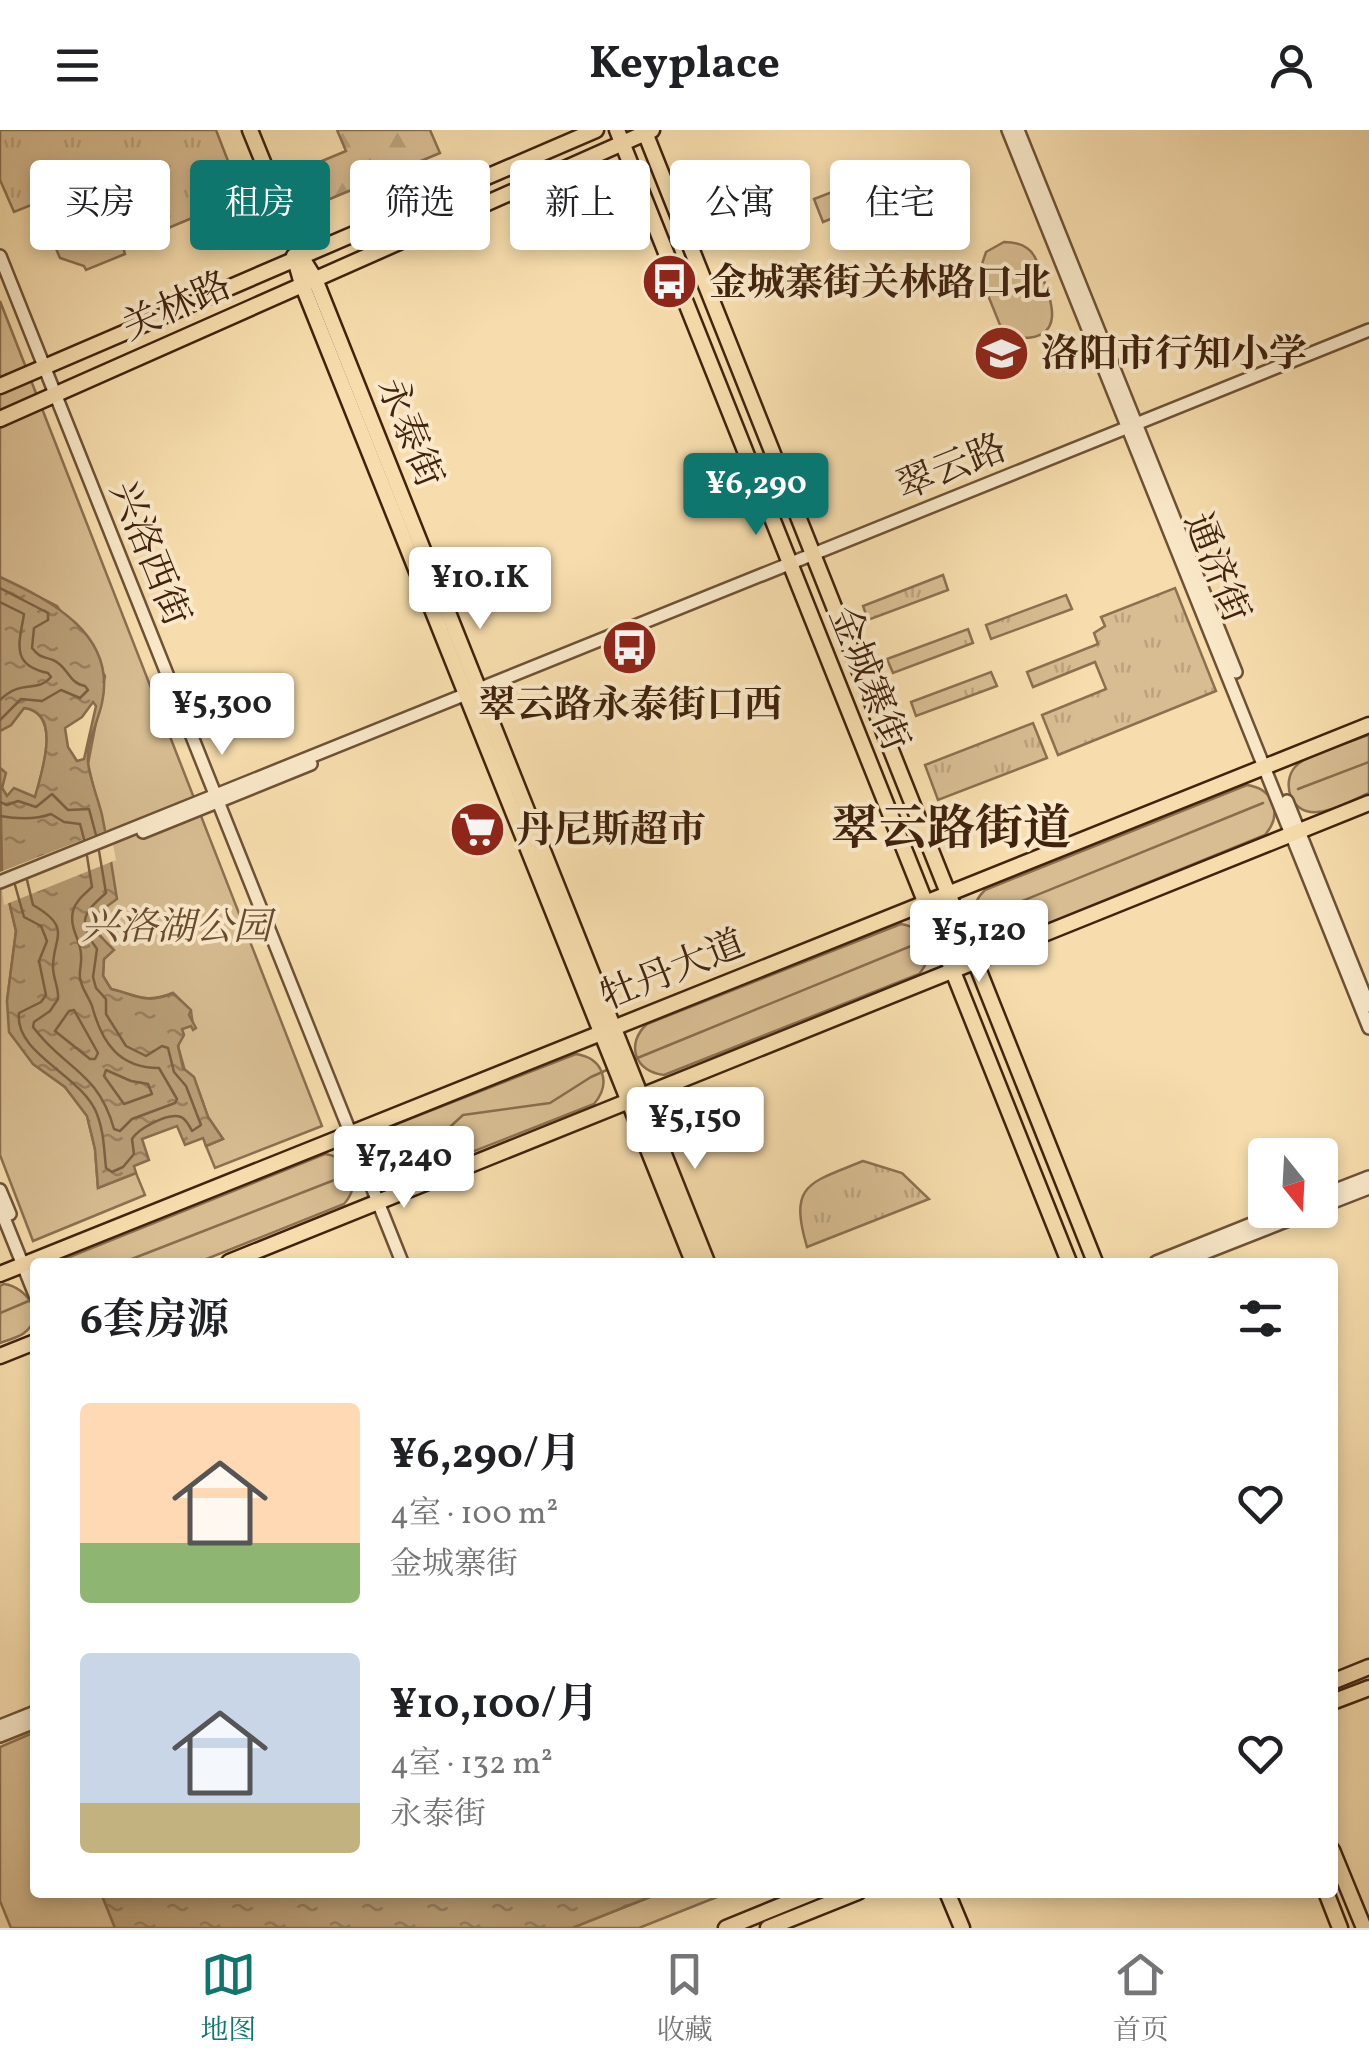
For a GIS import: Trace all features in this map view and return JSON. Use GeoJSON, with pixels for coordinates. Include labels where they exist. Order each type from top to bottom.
{"type":"FeatureCollection","features":[{"type":"Feature","properties":{"kind":"main road","name":"永泰街"},"geometry":{"type":"LineString","coordinates":[[246,130],[614,1047],[705,1258]]}},
{"type":"Feature","properties":{"kind":"main road","name":"关林路"},"geometry":{"type":"LineString","coordinates":[[0,386],[596,130]]}},
{"type":"Feature","properties":{"kind":"main road","name":"关林路"},"geometry":{"type":"LineString","coordinates":[[0,419],[309,282],[620,137],[647,131]]}},
{"type":"Feature","properties":{"kind":"main road","name":"金城寨街"},"geometry":{"type":"LineString","coordinates":[[647,131],[812,558],[976,962]]}},
{"type":"Feature","properties":{"kind":"main road","name":"金城寨街"},"geometry":{"type":"LineString","coordinates":[[620,137],[952,972]]}},
{"type":"Feature","properties":{"kind":"main road","name":"牡丹大道"},"geometry":{"type":"LineString","coordinates":[[41,1258],[608,1030],[951,900],[1369,725]]}},
{"type":"Feature","properties":{"kind":"main road"},"geometry":{"type":"LineString","coordinates":[[240,1258],[633,1092],[952,972],[1369,803]]}},
{"type":"Feature","properties":{"kind":"main road"},"geometry":{"type":"LineString","coordinates":[[976,962],[1093,1258]]}},
{"type":"Feature","properties":{"kind":"main road"},"geometry":{"type":"LineString","coordinates":[[952,972],[1067,1258]]}},
{"type":"Feature","properties":{"kind":"main road","name":"永泰街"},"geometry":{"type":"LineString","coordinates":[[633,1092],[692,1258]]}},
{"type":"Feature","properties":{"kind":"main road","name":"牡丹大道"},"geometry":{"type":"LineString","coordinates":[[0,1274],[30,1262]]}},
{"type":"Feature","properties":{"kind":"main road"},"geometry":{"type":"LineString","coordinates":[[0,1356],[30,1344]]}},
{"type":"Feature","properties":{"kind":"main road"},"geometry":{"type":"LineString","coordinates":[[1338,1680],[1369,1667]]}},
{"type":"Feature","properties":{"kind":"main road"},"geometry":{"type":"LineString","coordinates":[[1338,1700],[1369,1688]]}},
{"type":"Feature","properties":{"kind":"main road"},"geometry":{"type":"LineString","coordinates":[[1338,1864],[1364,1927]]}},
{"type":"Feature","properties":{"kind":"main road"},"geometry":{"type":"LineString","coordinates":[[726,1928],[799,1898]]}},
{"type":"Feature","properties":{"kind":"main road"},"geometry":{"type":"LineString","coordinates":[[768,1928],[843,1898]]}},
{"type":"Feature","properties":{"kind":"main road"},"geometry":{"type":"LineString","coordinates":[[950,1898],[962,1928]]}},
{"type":"Feature","properties":{"kind":"main road"},"geometry":{"type":"LineString","coordinates":[[960,1898],[972,1928]]}},
{"type":"Feature","properties":{"kind":"main road"},"geometry":{"type":"LineString","coordinates":[[1328,1898],[1340,1928]]}},
{"type":"Feature","properties":{"kind":"street","name":"通济街"},"geometry":{"type":"LineString","coordinates":[[1008,130],[1134,429]]}},
{"type":"Feature","properties":{"kind":"street","name":"通济街"},"geometry":{"type":"LineString","coordinates":[[1018,130],[1369,1028]]}},
{"type":"Feature","properties":{"kind":"street","name":"兴洛西街"},"geometry":{"type":"LineString","coordinates":[[0,256],[41,368]]}},
{"type":"Feature","properties":{"kind":"street","name":"兴洛西街"},"geometry":{"type":"LineString","coordinates":[[0,273],[53,396],[397,1258]]}},
{"type":"Feature","properties":{"kind":"street","name":"翠云路"},"geometry":{"type":"LineString","coordinates":[[1134,429],[1369,330]]}},
{"type":"Feature","properties":{"kind":"street","name":"翠云路"},"geometry":{"type":"LineString","coordinates":[[0,890],[212,799],[1369,338]]}},
{"type":"Feature","properties":{"kind":"street","name":"通济街"},"geometry":{"type":"LineString","coordinates":[[1295,833],[1369,1006]]}},
{"type":"Feature","properties":{"kind":"street","name":"翠云路"},"geometry":{"type":"LineString","coordinates":[[0,882],[117,839]]}},
{"type":"Feature","properties":{"kind":"street"},"geometry":{"type":"LineString","coordinates":[[1338,1189],[1369,1176]]}},
{"type":"Feature","properties":{"kind":"street"},"geometry":{"type":"LineString","coordinates":[[1338,1201],[1369,1188]]}},
{"type":"Feature","properties":{"kind":"street"},"geometry":{"type":"LineString","coordinates":[[0,1190],[30,1278]]}},
{"type":"Feature","properties":{"kind":"street"},"geometry":{"type":"LineString","coordinates":[[0,1208],[30,1270]]}},
{"type":"Feature","properties":{"kind":"street"},"geometry":{"type":"LineString","coordinates":[[1166,1258],[1248,1225]]}},
{"type":"Feature","properties":{"kind":"street"},"geometry":{"type":"LineString","coordinates":[[1192,1258],[1269,1228]]}},
{"type":"Feature","properties":{"kind":"street"},"geometry":{"type":"LineString","coordinates":[[0,1726],[30,1714]]}},
{"type":"Feature","properties":{"kind":"street"},"geometry":{"type":"LineString","coordinates":[[0,1736],[30,1724]]}},
{"type":"Feature","properties":{"kind":"green space"},"geometry":{"type":"Polygon","coordinates":[[[0,130],[216,130],[228,160],[190,160],[190,219],[170,227],[170,160],[30,160],[30,205],[14,212],[0,180],[0,130]]]}},
{"type":"Feature","properties":{"kind":"green space"},"geometry":{"type":"Polygon","coordinates":[[[337,130],[430,130],[440,153],[423,160],[350,160],[350,191],[330,199],[330,160],[324,160],[346,151],[337,130]]]}},
{"type":"Feature","properties":{"kind":"green space"},"geometry":{"type":"Polygon","coordinates":[[[830,193],[830,219],[823,222],[814,199],[830,193]]]}},
{"type":"Feature","properties":{"kind":"green space"},"geometry":{"type":"Polygon","coordinates":[[[1004,242],[1022,245],[1033,254],[1050,297],[1049,326],[1034,337],[1019,338],[1000,325],[979,273],[986,252],[1004,242]]]}},
{"type":"Feature","properties":{"kind":"green space"},"geometry":{"type":"Polygon","coordinates":[[[57,250],[124,250],[125,254],[86,270],[60,258],[57,250]]]}},
{"type":"Feature","properties":{"kind":"green space","name":"兴洛湖公园"},"geometry":{"type":"Polygon","coordinates":[[[0,301],[322,1126],[215,1168],[206,1146],[223,1139],[208,1117],[194,1078],[185,1071],[178,1046],[182,1029],[193,1025],[191,1011],[173,993],[155,998],[135,996],[111,989],[103,976],[104,959],[113,950],[97,930],[95,915],[102,908],[111,862],[88,764],[105,676],[57,606],[0,577],[0,301]]]}},
{"type":"Feature","properties":{"kind":"green space"},"geometry":{"type":"Polygon","coordinates":[[[943,575],[948,590],[868,620],[863,606],[943,575]]]}},
{"type":"Feature","properties":{"kind":"green space"},"geometry":{"type":"Polygon","coordinates":[[[1175,588],[1216,691],[1058,755],[1042,715],[1106,689],[1095,662],[1033,687],[1027,672],[1098,644],[1094,633],[1105,626],[1101,617],[1175,588]]]}},
{"type":"Feature","properties":{"kind":"green space"},"geometry":{"type":"Polygon","coordinates":[[[1066,595],[1072,609],[991,639],[986,625],[1066,595]]]}},
{"type":"Feature","properties":{"kind":"green space"},"geometry":{"type":"Polygon","coordinates":[[[968,629],[973,643],[893,673],[887,659],[968,629]]]}},
{"type":"Feature","properties":{"kind":"green space"},"geometry":{"type":"Polygon","coordinates":[[[991,672],[997,686],[916,716],[911,702],[991,672]]]}},
{"type":"Feature","properties":{"kind":"green space"},"geometry":{"type":"Polygon","coordinates":[[[24,708],[36,712],[46,732],[35,798],[7,796],[2,788],[5,773],[0,768],[0,731],[11,725],[24,708]]]}},
{"type":"Feature","properties":{"kind":"green space"},"geometry":{"type":"Polygon","coordinates":[[[1033,723],[1047,758],[938,800],[925,765],[1033,723]]]}},
{"type":"Feature","properties":{"kind":"green space"},"geometry":{"type":"Polygon","coordinates":[[[1369,735],[1369,793],[1327,810],[1306,811],[1298,806],[1289,785],[1295,767],[1319,753],[1369,735]]]}},
{"type":"Feature","properties":{"kind":"green space"},"geometry":{"type":"Polygon","coordinates":[[[1247,785],[1264,792],[1273,804],[1274,819],[1265,835],[1002,942],[978,929],[975,906],[985,890],[1247,785]]]}},
{"type":"Feature","properties":{"kind":"green space","name":"兴洛湖公园"},"geometry":{"type":"Polygon","coordinates":[[[0,822],[2,872],[16,931],[7,1001],[33,1064],[65,1087],[87,1116],[98,1188],[136,1173],[145,1195],[33,1241],[0,1155],[0,822]]]}},
{"type":"Feature","properties":{"kind":"green space"},"geometry":{"type":"Polygon","coordinates":[[[901,924],[918,931],[927,943],[928,958],[919,974],[664,1075],[646,1069],[636,1056],[636,1040],[647,1024],[901,924]]]}},
{"type":"Feature","properties":{"kind":"green space"},"geometry":{"type":"Polygon","coordinates":[[[576,1054],[593,1061],[602,1073],[603,1088],[594,1104],[398,1181],[380,1174],[371,1162],[370,1146],[381,1130],[576,1054]]]}},
{"type":"Feature","properties":{"kind":"green space"},"geometry":{"type":"Polygon","coordinates":[[[325,1154],[335,1156],[352,1173],[353,1188],[344,1204],[209,1258],[67,1258],[325,1154]]]}},
{"type":"Feature","properties":{"kind":"green space"},"geometry":{"type":"Polygon","coordinates":[[[863,1161],[902,1173],[929,1199],[807,1247],[800,1210],[802,1197],[817,1181],[863,1161]]]}},
{"type":"Feature","properties":{"kind":"green space"},"geometry":{"type":"Polygon","coordinates":[[[0,1286],[12,1286],[26,1296],[30,1302],[30,1327],[16,1338],[0,1343],[0,1286]]]}},
{"type":"Feature","properties":{"kind":"green space"},"geometry":{"type":"Polygon","coordinates":[[[30,1734],[30,1898],[103,1898],[115,1928],[11,1928],[0,1901],[0,1747],[30,1734]]]}},
{"type":"Feature","properties":{"kind":"green space"},"geometry":{"type":"Polygon","coordinates":[[[647,1898],[714,1898],[639,1928],[572,1928],[647,1898]]]}},
{"type":"Feature","properties":{"kind":"water"},"geometry":{"type":"Polygon","coordinates":[[[0,577],[59,609],[90,640],[100,658],[104,679],[102,703],[90,740],[88,763],[117,899],[95,915],[97,933],[114,950],[104,959],[103,976],[111,989],[141,998],[173,993],[191,1010],[189,1015],[196,1028],[182,1029],[184,1035],[178,1046],[183,1068],[194,1077],[208,1117],[223,1139],[206,1146],[203,1138],[185,1145],[177,1126],[142,1139],[149,1160],[134,1166],[136,1173],[98,1188],[87,1116],[65,1087],[33,1064],[9,1032],[7,1001],[16,931],[2,871],[0,768],[6,773],[2,788],[7,796],[14,788],[35,797],[46,732],[36,712],[24,708],[11,725],[0,731],[0,577]],[[93,702],[82,717],[65,728],[68,747],[77,761],[84,759],[96,706],[93,702]]]}},
{"type":"Feature","properties":{"kind":"water"},"geometry":{"type":"Polygon","coordinates":[[[103,1898],[647,1898],[572,1928],[115,1928],[103,1898]]]}},
{"type":"Feature","properties":{"kind":"pier"},"geometry":{"type":"Polygon","coordinates":[[[110,829],[116,860],[4,905],[0,872],[110,829]]]}},
{"type":"Feature","properties":{"kind":"waterway"},"geometry":{"type":"LineString","coordinates":[[1298,789],[1369,762]]}},
{"type":"Feature","properties":{"kind":"waterway"},"geometry":{"type":"LineString","coordinates":[[968,923],[1263,803]]}},
{"type":"Feature","properties":{"kind":"waterway"},"geometry":{"type":"LineString","coordinates":[[635,1059],[933,937]]}},
{"type":"Feature","properties":{"kind":"waterway"},"geometry":{"type":"LineString","coordinates":[[368,1167],[426,1149],[463,1115],[550,1103],[609,1069]]}},
{"type":"Feature","properties":{"kind":"waterway"},"geometry":{"type":"LineString","coordinates":[[134,1258],[360,1170]]}},
{"type":"Feature","properties":{"kind":"waterway"},"geometry":{"type":"LineString","coordinates":[[0,1313],[30,1300]]}},
{"type":"Feature","properties":{"kind":"place","name":"金城寨街关林路口北"},"geometry":{"type":"Point","coordinates":[670,282]}},
{"type":"Feature","properties":{"kind":"place","name":"洛阳市行知小学"},"geometry":{"type":"Point","coordinates":[1002,353]}},
{"type":"Feature","properties":{"kind":"place","name":"翠云路永泰街口西"},"geometry":{"type":"Point","coordinates":[630,647]}},
{"type":"Feature","properties":{"kind":"place","name":"丹尼斯超市"},"geometry":{"type":"Point","coordinates":[477,829]}},
{"type":"Feature","properties":{"kind":"district","name":"翠云路街道"},"geometry":{"type":"Point","coordinates":[951,827]}}]}
